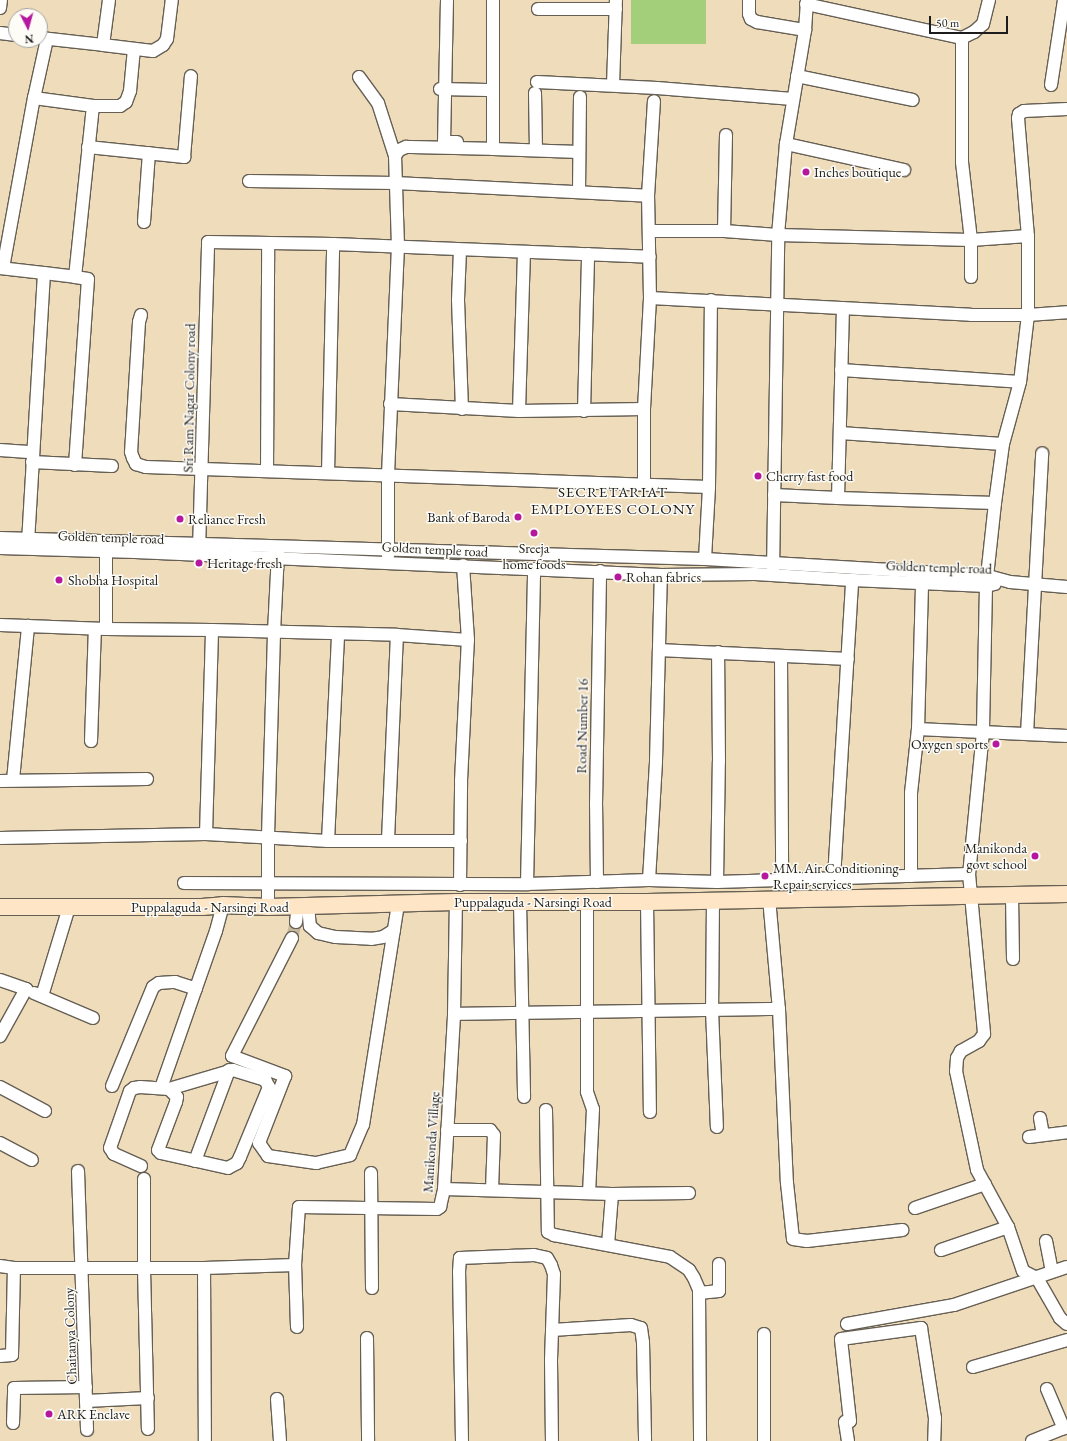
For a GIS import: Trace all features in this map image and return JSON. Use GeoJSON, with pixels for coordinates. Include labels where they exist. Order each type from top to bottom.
{"type":"FeatureCollection","features":[{"type":"Feature","properties":{"kind":"street"},"geometry":{"type":"LineString","coordinates":[[0,8],[1,0]]}},
{"type":"Feature","properties":{"kind":"street"},"geometry":{"type":"LineString","coordinates":[[103,45],[109,0]]}},
{"type":"Feature","properties":{"kind":"street"},"geometry":{"type":"LineString","coordinates":[[48,39],[153,51],[164,45],[167,39],[172,0]]}},
{"type":"Feature","properties":{"kind":"street"},"geometry":{"type":"LineString","coordinates":[[440,0],[443,36],[441,144]]}},
{"type":"Feature","properties":{"kind":"street"},"geometry":{"type":"LineString","coordinates":[[443,36],[447,0]]}},
{"type":"Feature","properties":{"kind":"street"},"geometry":{"type":"LineString","coordinates":[[395,156],[399,150],[406,147],[481,142],[486,138],[489,0]]}},
{"type":"Feature","properties":{"kind":"street"},"geometry":{"type":"LineString","coordinates":[[493,0],[493,149]]}},
{"type":"Feature","properties":{"kind":"street"},"geometry":{"type":"LineString","coordinates":[[749,0],[749,14],[751,19],[757,22],[805,30]]}},
{"type":"Feature","properties":{"kind":"street"},"geometry":{"type":"LineString","coordinates":[[773,570],[778,235],[786,144],[805,30],[807,2],[962,38],[974,32],[983,24],[989,0]]}},
{"type":"Feature","properties":{"kind":"street"},"geometry":{"type":"LineString","coordinates":[[1051,85],[1064,0]]}},
{"type":"Feature","properties":{"kind":"street"},"geometry":{"type":"LineString","coordinates":[[538,9],[616,5],[613,85]]}},
{"type":"Feature","properties":{"kind":"street"},"geometry":{"type":"LineString","coordinates":[[962,38],[962,162],[971,240],[971,277]]}},
{"type":"Feature","properties":{"kind":"street"},"geometry":{"type":"LineString","coordinates":[[42,48],[1,268],[88,279],[75,465]]}},
{"type":"Feature","properties":{"kind":"street"},"geometry":{"type":"LineString","coordinates":[[34,98],[93,106],[120,106],[126,102],[130,91],[134,49]]}},
{"type":"Feature","properties":{"kind":"street"},"geometry":{"type":"LineString","coordinates":[[88,147],[182,157],[185,156],[191,76]]}},
{"type":"Feature","properties":{"kind":"street"},"geometry":{"type":"LineString","coordinates":[[797,76],[912,100]]}},
{"type":"Feature","properties":{"kind":"street"},"geometry":{"type":"LineString","coordinates":[[360,77],[378,103],[395,156],[398,246],[390,404],[388,562]]}},
{"type":"Feature","properties":{"kind":"street"},"geometry":{"type":"LineString","coordinates":[[536,150],[536,88],[613,85],[793,99]]}},
{"type":"Feature","properties":{"kind":"street"},"geometry":{"type":"LineString","coordinates":[[443,89],[487,90]]}},
{"type":"Feature","properties":{"kind":"street"},"geometry":{"type":"LineString","coordinates":[[579,192],[580,97]]}},
{"type":"Feature","properties":{"kind":"street"},"geometry":{"type":"LineString","coordinates":[[644,484],[644,409],[650,298],[650,231],[648,196],[654,101]]}},
{"type":"Feature","properties":{"kind":"street"},"geometry":{"type":"LineString","coordinates":[[76,277],[93,106]]}},
{"type":"Feature","properties":{"kind":"street"},"geometry":{"type":"LineString","coordinates":[[1067,109],[1024,111],[1019,114],[1018,118],[1028,236],[1028,316],[1020,382],[1003,444],[995,503],[987,581],[983,732],[969,874],[984,1034],[979,1041],[961,1051],[957,1058],[956,1071],[977,1170],[986,1184],[1008,1227],[1023,1271],[1037,1278],[1060,1318],[1067,1324]]}},
{"type":"Feature","properties":{"kind":"street"},"geometry":{"type":"LineString","coordinates":[[724,232],[726,135]]}},
{"type":"Feature","properties":{"kind":"street"},"geometry":{"type":"LineString","coordinates":[[441,144],[493,149],[579,152]]}},
{"type":"Feature","properties":{"kind":"street"},"geometry":{"type":"LineString","coordinates":[[786,144],[904,170]]}},
{"type":"Feature","properties":{"kind":"street"},"geometry":{"type":"LineString","coordinates":[[144,222],[149,153]]}},
{"type":"Feature","properties":{"kind":"street"},"geometry":{"type":"LineString","coordinates":[[249,181],[395,183],[648,196]]}},
{"type":"Feature","properties":{"kind":"street"},"geometry":{"type":"LineString","coordinates":[[650,231],[971,240],[1028,236]]}},
{"type":"Feature","properties":{"kind":"street","name":"Sri Ram Nagar Colony road"},"geometry":{"type":"LineString","coordinates":[[198,555],[202,469],[208,242],[268,243]]}},
{"type":"Feature","properties":{"kind":"street"},"geometry":{"type":"LineString","coordinates":[[267,471],[268,243],[398,246],[524,253],[650,257]]}},
{"type":"Feature","properties":{"kind":"street"},"geometry":{"type":"LineString","coordinates":[[328,474],[332,244]]}},
{"type":"Feature","properties":{"kind":"street"},"geometry":{"type":"LineString","coordinates":[[460,250],[458,300],[462,409]]}},
{"type":"Feature","properties":{"kind":"street"},"geometry":{"type":"LineString","coordinates":[[519,411],[524,253]]}},
{"type":"Feature","properties":{"kind":"street"},"geometry":{"type":"LineString","coordinates":[[584,411],[588,254]]}},
{"type":"Feature","properties":{"kind":"street"},"geometry":{"type":"LineString","coordinates":[[28,539],[44,273]]}},
{"type":"Feature","properties":{"kind":"street"},"geometry":{"type":"LineString","coordinates":[[650,298],[711,300],[971,315],[1028,316],[1067,312]]}},
{"type":"Feature","properties":{"kind":"street"},"geometry":{"type":"LineString","coordinates":[[705,559],[708,487],[711,300]]}},
{"type":"Feature","properties":{"kind":"street"},"geometry":{"type":"LineString","coordinates":[[838,498],[843,308]]}},
{"type":"Feature","properties":{"kind":"street"},"geometry":{"type":"LineString","coordinates":[[141,315],[139,322],[131,452],[132,458],[136,464],[146,467],[708,487]]}},
{"type":"Feature","properties":{"kind":"street"},"geometry":{"type":"LineString","coordinates":[[841,370],[1020,382]]}},
{"type":"Feature","properties":{"kind":"street"},"geometry":{"type":"LineString","coordinates":[[390,404],[519,411],[644,409]]}},
{"type":"Feature","properties":{"kind":"street"},"geometry":{"type":"LineString","coordinates":[[840,432],[1003,444]]}},
{"type":"Feature","properties":{"kind":"street"},"geometry":{"type":"LineString","coordinates":[[0,450],[75,465],[112,466]]}},
{"type":"Feature","properties":{"kind":"street"},"geometry":{"type":"LineString","coordinates":[[1026,734],[1042,453]]}},
{"type":"Feature","properties":{"kind":"street"},"geometry":{"type":"LineString","coordinates":[[774,494],[838,498],[995,503]]}},
{"type":"Feature","properties":{"kind":"street","name":"Golden temple road"},"geometry":{"type":"LineString","coordinates":[[0,538],[28,539],[114,548]]}},
{"type":"Feature","properties":{"kind":"street","name":"Golden temple road"},"geometry":{"type":"LineString","coordinates":[[0,548],[114,548],[199,542],[705,559],[773,570],[852,580],[922,582],[987,581]]}},
{"type":"Feature","properties":{"kind":"street"},"geometry":{"type":"LineString","coordinates":[[268,907],[268,836],[278,545]]}},
{"type":"Feature","properties":{"kind":"street","name":"Golden temple road"},"geometry":{"type":"LineString","coordinates":[[134,547],[198,555],[278,559],[462,565],[661,575],[773,570],[1010,582],[1067,587]]}},
{"type":"Feature","properties":{"kind":"street"},"geometry":{"type":"LineString","coordinates":[[91,741],[100,629],[114,548]]}},
{"type":"Feature","properties":{"kind":"street"},"geometry":{"type":"LineString","coordinates":[[460,885],[461,781],[468,640],[462,565]]}},
{"type":"Feature","properties":{"kind":"street"},"geometry":{"type":"LineString","coordinates":[[527,884],[534,569]]}},
{"type":"Feature","properties":{"kind":"street","name":"Road Number 16"},"geometry":{"type":"LineString","coordinates":[[597,882],[596,812],[600,571]]}},
{"type":"Feature","properties":{"kind":"street"},"geometry":{"type":"LineString","coordinates":[[649,880],[656,761],[661,575]]}},
{"type":"Feature","properties":{"kind":"street"},"geometry":{"type":"LineString","coordinates":[[834,878],[852,580]]}},
{"type":"Feature","properties":{"kind":"street"},"geometry":{"type":"LineString","coordinates":[[911,876],[911,793],[918,729],[922,582]]}},
{"type":"Feature","properties":{"kind":"street"},"geometry":{"type":"LineString","coordinates":[[0,625],[100,629],[212,630],[338,635],[397,635],[468,640]]}},
{"type":"Feature","properties":{"kind":"street"},"geometry":{"type":"LineString","coordinates":[[13,780],[28,626]]}},
{"type":"Feature","properties":{"kind":"street"},"geometry":{"type":"LineString","coordinates":[[206,834],[212,630]]}},
{"type":"Feature","properties":{"kind":"street"},"geometry":{"type":"LineString","coordinates":[[328,841],[338,635]]}},
{"type":"Feature","properties":{"kind":"street"},"geometry":{"type":"LineString","coordinates":[[388,840],[397,635]]}},
{"type":"Feature","properties":{"kind":"street"},"geometry":{"type":"LineString","coordinates":[[659,650],[848,659]]}},
{"type":"Feature","properties":{"kind":"street"},"geometry":{"type":"LineString","coordinates":[[717,882],[719,761],[718,652]]}},
{"type":"Feature","properties":{"kind":"street"},"geometry":{"type":"LineString","coordinates":[[781,656],[782,880]]}},
{"type":"Feature","properties":{"kind":"street"},"geometry":{"type":"LineString","coordinates":[[918,729],[1067,736]]}},
{"type":"Feature","properties":{"kind":"street"},"geometry":{"type":"LineString","coordinates":[[0,780],[147,779]]}},
{"type":"Feature","properties":{"kind":"street"},"geometry":{"type":"LineString","coordinates":[[0,838],[206,834],[268,836],[328,841],[388,840],[461,842]]}},
{"type":"Feature","properties":{"kind":"street"},"geometry":{"type":"LineString","coordinates":[[184,883],[460,885],[649,880],[717,882],[969,874]]}},
{"type":"Feature","properties":{"kind":"street","name":"Puppalaguda - Narsingi Road"},"geometry":{"type":"LineString","coordinates":[[0,908],[202,907],[223,905],[268,907],[456,902],[647,902],[970,894],[1067,894]]}},
{"type":"Feature","properties":{"kind":"street"},"geometry":{"type":"LineString","coordinates":[[1012,895],[1013,958]]}},
{"type":"Feature","properties":{"kind":"street"},"geometry":{"type":"LineString","coordinates":[[769,898],[779,1009],[787,1183],[793,1239],[807,1241],[902,1230]]}},
{"type":"Feature","properties":{"kind":"street"},"geometry":{"type":"LineString","coordinates":[[713,900],[712,1010],[717,1127]]}},
{"type":"Feature","properties":{"kind":"street","name":"Manikonda Village"},"geometry":{"type":"LineString","coordinates":[[295,1265],[299,1207],[440,1208],[444,1189],[454,1014],[456,902]]}},
{"type":"Feature","properties":{"kind":"street"},"geometry":{"type":"LineString","coordinates":[[520,902],[524,1097]]}},
{"type":"Feature","properties":{"kind":"street"},"geometry":{"type":"LineString","coordinates":[[587,902],[586,1092],[592,1101],[593,1109],[589,1193]]}},
{"type":"Feature","properties":{"kind":"street"},"geometry":{"type":"LineString","coordinates":[[647,902],[650,1112]]}},
{"type":"Feature","properties":{"kind":"street"},"geometry":{"type":"LineString","coordinates":[[292,938],[232,1056],[286,1076],[259,1143],[268,1156],[316,1163],[350,1155],[364,1126],[398,904]]}},
{"type":"Feature","properties":{"kind":"street"},"geometry":{"type":"LineString","coordinates":[[165,1089],[223,905]]}},
{"type":"Feature","properties":{"kind":"street"},"geometry":{"type":"LineString","coordinates":[[303,906],[310,926],[318,933],[336,937],[371,939],[383,937],[394,930]]}},
{"type":"Feature","properties":{"kind":"street"},"geometry":{"type":"LineString","coordinates":[[296,922],[303,906]]}},
{"type":"Feature","properties":{"kind":"street"},"geometry":{"type":"LineString","coordinates":[[42,996],[69,907]]}},
{"type":"Feature","properties":{"kind":"street"},"geometry":{"type":"LineString","coordinates":[[0,980],[26,989],[93,1018]]}},
{"type":"Feature","properties":{"kind":"street"},"geometry":{"type":"LineString","coordinates":[[112,1086],[154,987],[160,983],[175,982],[196,989]]}},
{"type":"Feature","properties":{"kind":"street"},"geometry":{"type":"LineString","coordinates":[[0,1036],[26,989]]}},
{"type":"Feature","properties":{"kind":"street"},"geometry":{"type":"LineString","coordinates":[[454,1014],[779,1009]]}},
{"type":"Feature","properties":{"kind":"street"},"geometry":{"type":"LineString","coordinates":[[141,1166],[114,1154],[110,1145],[130,1092],[140,1087],[165,1089],[229,1070],[260,1078],[268,1083],[269,1087],[237,1163],[228,1168],[161,1153],[158,1150],[177,1097],[165,1089]]}},
{"type":"Feature","properties":{"kind":"street"},"geometry":{"type":"LineString","coordinates":[[195,1161],[229,1070]]}},
{"type":"Feature","properties":{"kind":"street"},"geometry":{"type":"LineString","coordinates":[[0,1087],[45,1111]]}},
{"type":"Feature","properties":{"kind":"street"},"geometry":{"type":"LineString","coordinates":[[546,1110],[546,1192],[548,1232],[554,1235],[670,1257],[689,1270],[694,1278],[699,1293],[700,1441]]}},
{"type":"Feature","properties":{"kind":"street"},"geometry":{"type":"LineString","coordinates":[[1040,1118],[1043,1135]]}},
{"type":"Feature","properties":{"kind":"street"},"geometry":{"type":"LineString","coordinates":[[447,1130],[490,1130],[494,1135],[492,1190]]}},
{"type":"Feature","properties":{"kind":"street"},"geometry":{"type":"LineString","coordinates":[[1029,1137],[1067,1132]]}},
{"type":"Feature","properties":{"kind":"street"},"geometry":{"type":"LineString","coordinates":[[0,1143],[32,1160]]}},
{"type":"Feature","properties":{"kind":"street","name":"Chaitanya Colony"},"geometry":{"type":"LineString","coordinates":[[78,1171],[83,1270],[87,1430]]}},
{"type":"Feature","properties":{"kind":"street"},"geometry":{"type":"LineString","coordinates":[[371,1173],[372,1288]]}},
{"type":"Feature","properties":{"kind":"street"},"geometry":{"type":"LineString","coordinates":[[144,1179],[144,1269],[148,1429]]}},
{"type":"Feature","properties":{"kind":"street"},"geometry":{"type":"LineString","coordinates":[[915,1208],[986,1184]]}},
{"type":"Feature","properties":{"kind":"street"},"geometry":{"type":"LineString","coordinates":[[444,1189],[612,1194],[689,1193]]}},
{"type":"Feature","properties":{"kind":"street"},"geometry":{"type":"LineString","coordinates":[[608,1245],[612,1194]]}},
{"type":"Feature","properties":{"kind":"street"},"geometry":{"type":"LineString","coordinates":[[940,1250],[1008,1227]]}},
{"type":"Feature","properties":{"kind":"street"},"geometry":{"type":"LineString","coordinates":[[1046,1241],[1052,1271]]}},
{"type":"Feature","properties":{"kind":"street"},"geometry":{"type":"LineString","coordinates":[[462,1441],[460,1258],[534,1255],[547,1258],[554,1274],[552,1330],[552,1441]]}},
{"type":"Feature","properties":{"kind":"street"},"geometry":{"type":"LineString","coordinates":[[699,1293],[719,1291],[719,1264]]}},
{"type":"Feature","properties":{"kind":"street"},"geometry":{"type":"LineString","coordinates":[[0,1266],[14,1268],[83,1270],[295,1265],[297,1327]]}},
{"type":"Feature","properties":{"kind":"street"},"geometry":{"type":"LineString","coordinates":[[847,1324],[954,1305],[1067,1267]]}},
{"type":"Feature","properties":{"kind":"street"},"geometry":{"type":"LineString","coordinates":[[0,1356],[12,1355],[14,1268]]}},
{"type":"Feature","properties":{"kind":"street"},"geometry":{"type":"LineString","coordinates":[[204,1268],[205,1441]]}},
{"type":"Feature","properties":{"kind":"street"},"geometry":{"type":"LineString","coordinates":[[552,1330],[631,1326],[641,1328],[643,1342],[645,1441]]}},
{"type":"Feature","properties":{"kind":"street"},"geometry":{"type":"LineString","coordinates":[[848,1441],[845,1422],[850,1421],[841,1339],[921,1328],[934,1418],[934,1441]]}},
{"type":"Feature","properties":{"kind":"street"},"geometry":{"type":"LineString","coordinates":[[764,1334],[764,1441]]}},
{"type":"Feature","properties":{"kind":"street"},"geometry":{"type":"LineString","coordinates":[[367,1338],[368,1441]]}},
{"type":"Feature","properties":{"kind":"street"},"geometry":{"type":"LineString","coordinates":[[973,1367],[1067,1340]]}},
{"type":"Feature","properties":{"kind":"street"},"geometry":{"type":"LineString","coordinates":[[13,1423],[14,1388],[86,1388]]}},
{"type":"Feature","properties":{"kind":"street"},"geometry":{"type":"LineString","coordinates":[[1032,1441],[1065,1428],[1046,1389]]}},
{"type":"Feature","properties":{"kind":"street"},"geometry":{"type":"LineString","coordinates":[[86,1401],[148,1398]]}},
{"type":"Feature","properties":{"kind":"street"},"geometry":{"type":"LineString","coordinates":[[277,1399],[280,1441]]}},
{"type":"Feature","properties":{"kind":"green space"},"geometry":{"type":"Polygon","coordinates":[[[631,0],[706,0],[706,44],[631,44],[631,0]]]}},
{"type":"Feature","properties":{"kind":"tunnel"},"geometry":{"type":"LineString","coordinates":[[292,938],[296,922]]}},
{"type":"Feature","properties":{"kind":"place","name":"Inches boutique"},"geometry":{"type":"Point","coordinates":[806,172]}},
{"type":"Feature","properties":{"kind":"place","name":"Cherry fast food"},"geometry":{"type":"Point","coordinates":[758,476]}},
{"type":"Feature","properties":{"kind":"place","name":"Bank of Baroda"},"geometry":{"type":"Point","coordinates":[518,517]}},
{"type":"Feature","properties":{"kind":"place","name":"Reliance Fresh"},"geometry":{"type":"Point","coordinates":[180,519]}},
{"type":"Feature","properties":{"kind":"place","name":"Sreeja home foods"},"geometry":{"type":"Point","coordinates":[534,533]}},
{"type":"Feature","properties":{"kind":"place","name":"Heritage fresh"},"geometry":{"type":"Point","coordinates":[199,563]}},
{"type":"Feature","properties":{"kind":"place","name":"Rohan fabrics"},"geometry":{"type":"Point","coordinates":[618,577]}},
{"type":"Feature","properties":{"kind":"place","name":"Shobha Hospital"},"geometry":{"type":"Point","coordinates":[59,580]}},
{"type":"Feature","properties":{"kind":"place","name":"Oxygen sports"},"geometry":{"type":"Point","coordinates":[996,744]}},
{"type":"Feature","properties":{"kind":"place","name":"Manikonda govt school"},"geometry":{"type":"Point","coordinates":[1035,856]}},
{"type":"Feature","properties":{"kind":"place","name":"MM. Air Conditioning Repair services"},"geometry":{"type":"Point","coordinates":[765,876]}},
{"type":"Feature","properties":{"kind":"place","name":"ARK Enclave"},"geometry":{"type":"Point","coordinates":[49,1414]}},
{"type":"Feature","properties":{"kind":"district","name":"SECRETARIAT EMPLOYEES COLONY"},"geometry":{"type":"Point","coordinates":[613,500]}}]}
